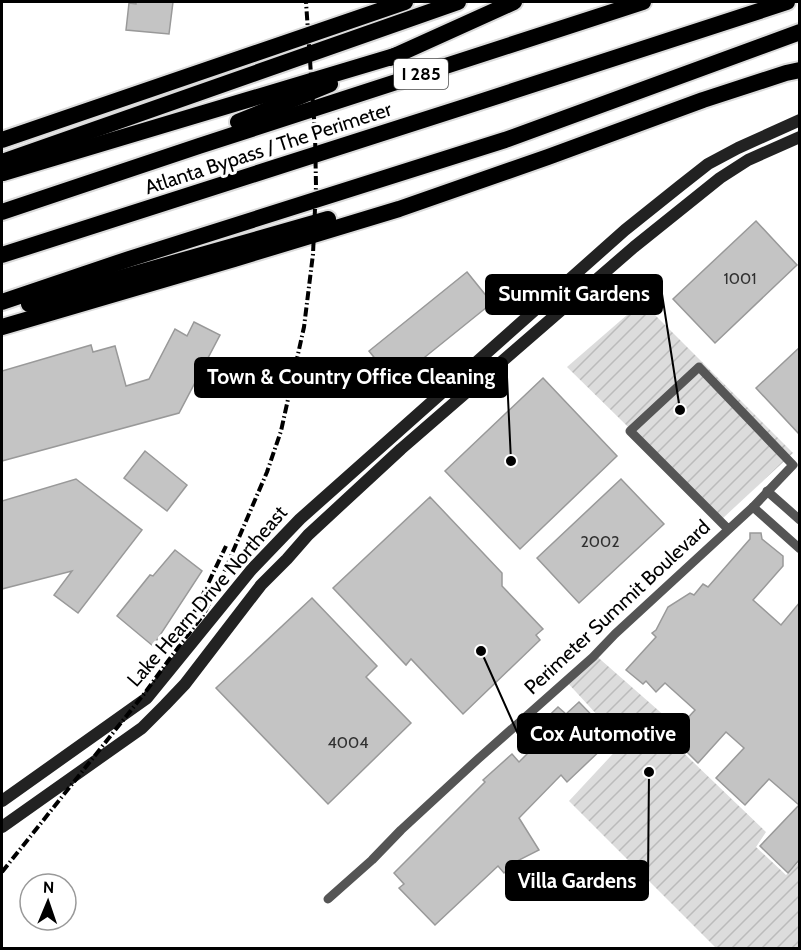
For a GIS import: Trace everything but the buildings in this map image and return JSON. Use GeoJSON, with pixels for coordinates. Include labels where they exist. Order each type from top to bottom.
{"type":"FeatureCollection","features":[{"type":"Feature","properties":{"kind":"highway"},"geometry":{"type":"LineString","coordinates":[[2,140],[405,2]]}},
{"type":"Feature","properties":{"kind":"highway"},"geometry":{"type":"LineString","coordinates":[[2,162],[458,2]]}},
{"type":"Feature","properties":{"kind":"highway"},"geometry":{"type":"LineString","coordinates":[[199,146],[224,128],[351,76],[514,2]]}},
{"type":"Feature","properties":{"kind":"highway","name":"Atlanta Bypass / The Perimeter"},"geometry":{"type":"LineString","coordinates":[[2,212],[643,2]]}},
{"type":"Feature","properties":{"kind":"highway","name":"Atlanta Bypass / The Perimeter"},"geometry":{"type":"LineString","coordinates":[[2,255],[787,2]]}},
{"type":"Feature","properties":{"kind":"highway"},"geometry":{"type":"LineString","coordinates":[[2,302],[129,259],[505,140],[800,32]]}},
{"type":"Feature","properties":{"kind":"highway"},"geometry":{"type":"LineString","coordinates":[[2,173],[398,54]]}},
{"type":"Feature","properties":{"kind":"highway"},"geometry":{"type":"LineString","coordinates":[[2,327],[234,260],[399,209],[703,100],[800,70]]}},
{"type":"Feature","properties":{"kind":"highway"},"geometry":{"type":"LineString","coordinates":[[2,312],[548,157]]}},
{"type":"Feature","properties":{"kind":"street","name":"Lake Hearn Drive Northeast"},"geometry":{"type":"LineString","coordinates":[[2,801],[147,698],[252,569],[300,519],[625,230],[708,164],[800,120]]}},
{"type":"Feature","properties":{"kind":"street","name":"Lake Hearn Drive Northeast"},"geometry":{"type":"LineString","coordinates":[[2,827],[142,728],[185,684],[261,585],[316,528],[401,449],[634,247],[720,178],[748,160],[800,137]]}},
{"type":"Feature","properties":{"kind":"street","name":"Perimeter Summit Boulevard"},"geometry":{"type":"LineString","coordinates":[[328,899],[478,758],[593,657],[753,507],[793,465],[699,367],[630,431],[728,529]]}},
{"type":"Feature","properties":{"kind":"street"},"geometry":{"type":"LineString","coordinates":[[767,491],[800,520]]}},
{"type":"Feature","properties":{"kind":"street"},"geometry":{"type":"LineString","coordinates":[[753,507],[800,549]]}},
{"type":"Feature","properties":{"kind":"shaded area"},"geometry":{"type":"Polygon","coordinates":[[[642,302],[793,453],[722,519],[567,367],[642,302]]]}},
{"type":"Feature","properties":{"kind":"shaded area"},"geometry":{"type":"Polygon","coordinates":[[[593,653],[675,725],[667,737],[766,832],[756,847],[786,875],[799,862],[799,948],[716,948],[569,801],[623,743],[565,680],[593,653]]]}},
{"type":"Feature","properties":{"kind":"railway"},"geometry":{"type":"LineString","coordinates":[[2,872],[144,694],[204,614],[267,472],[281,431],[304,327],[313,254],[316,186],[315,133],[306,2]]}},
{"type":"Feature","properties":{"kind":"railway"},"geometry":{"type":"LineString","coordinates":[[185,626],[196,609],[226,546]]}},
{"type":"Feature","properties":{"kind":"place","name":"Summit Gardens"},"geometry":{"type":"Point","coordinates":[680,410]}},
{"type":"Feature","properties":{"kind":"place","name":"Town & Country Office Cleaning"},"geometry":{"type":"Point","coordinates":[511,461]}},
{"type":"Feature","properties":{"kind":"place","name":"Cox Automotive"},"geometry":{"type":"Point","coordinates":[481,651]}},
{"type":"Feature","properties":{"kind":"place","name":"Villa Gardens"},"geometry":{"type":"Point","coordinates":[649,772]}}]}
